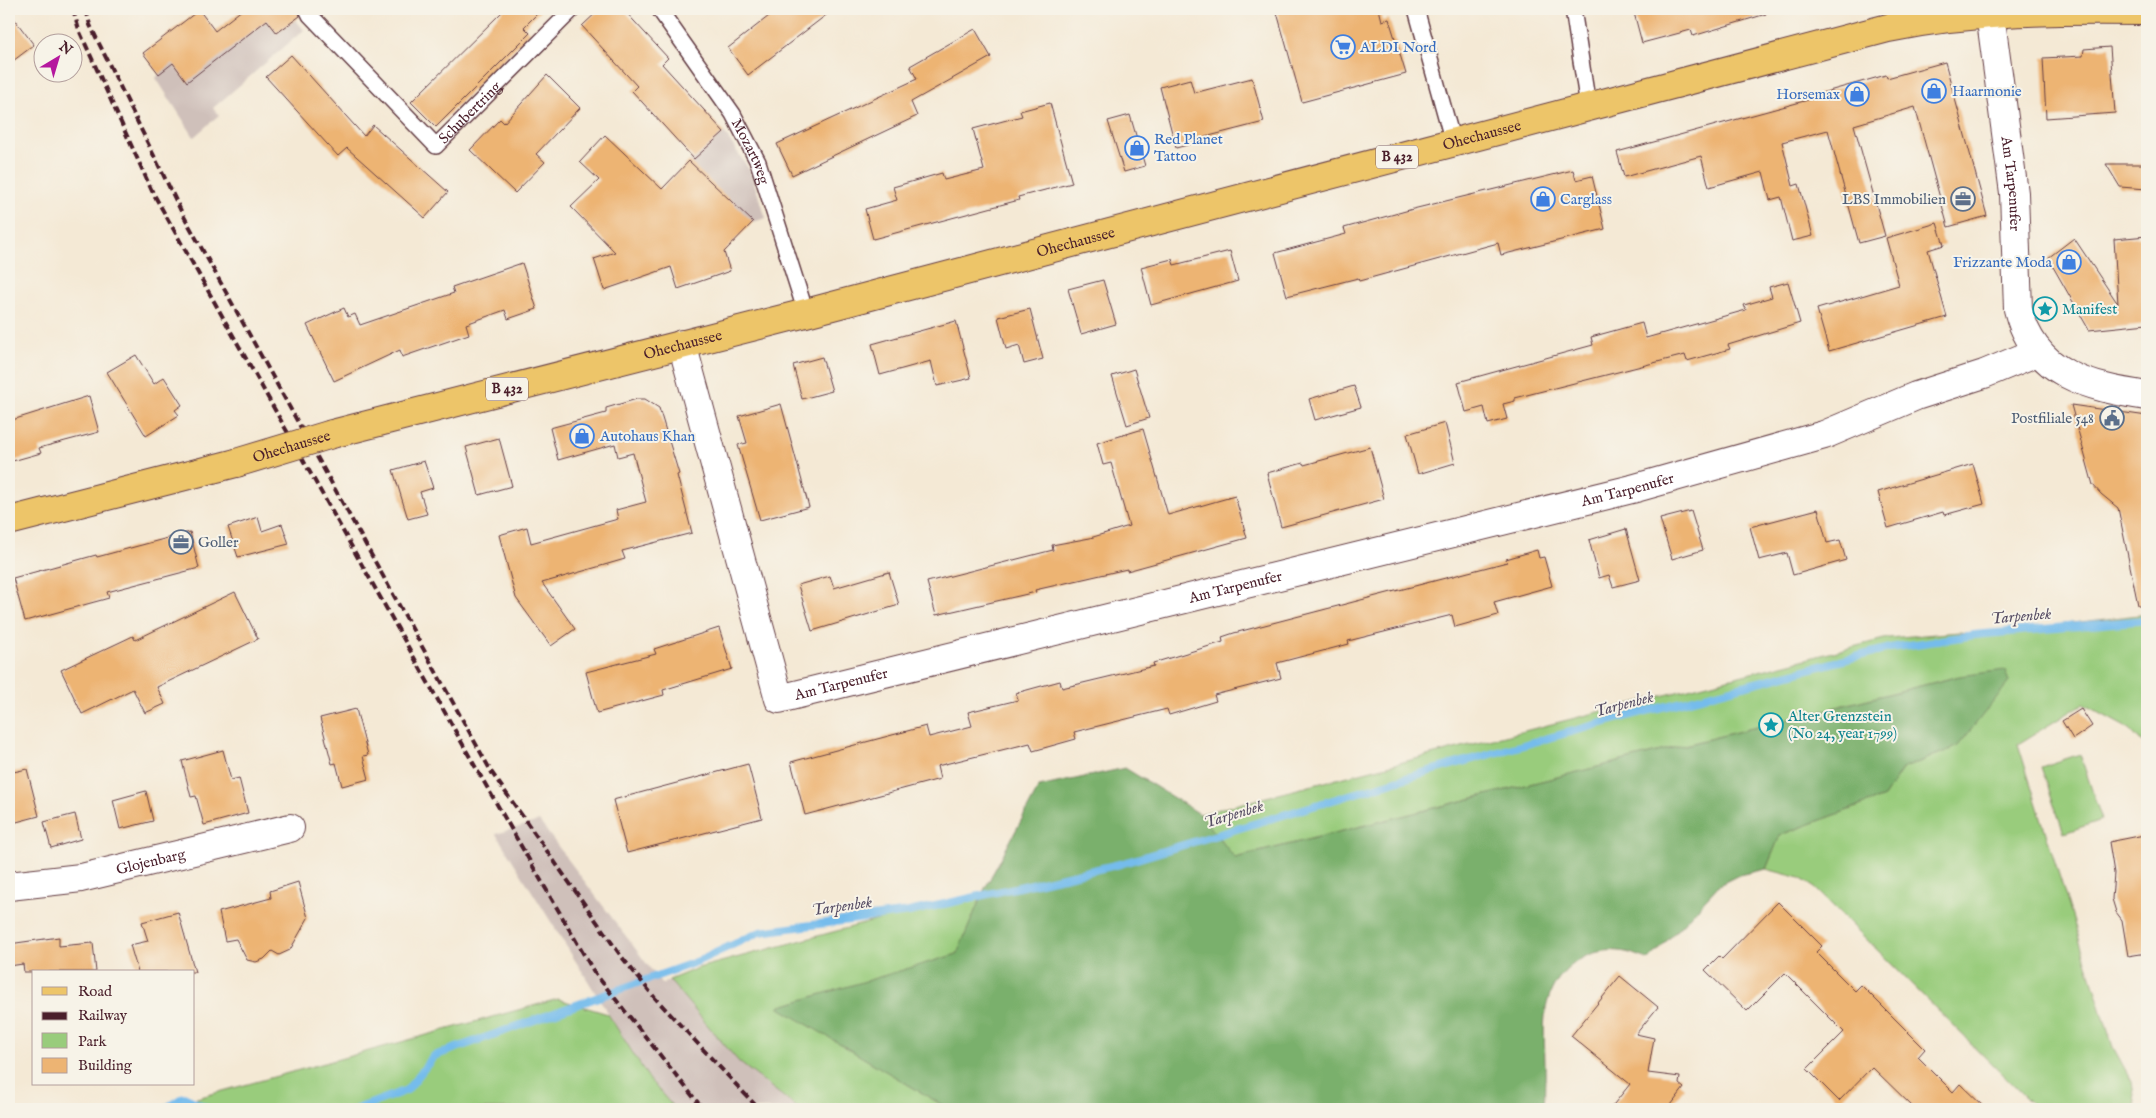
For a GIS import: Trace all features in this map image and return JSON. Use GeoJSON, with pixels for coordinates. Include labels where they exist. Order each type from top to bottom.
{"type":"FeatureCollection","features":[{"type":"Feature","properties":{"kind":"main road","name":"Ohechaussee"},"geometry":{"type":"LineString","coordinates":[[9,521],[236,463],[332,434],[806,313],[1888,28],[1923,21],[1990,13],[2045,10],[2147,11]]}},
{"type":"Feature","properties":{"kind":"street","name":"Am Tarpenufer"},"geometry":{"type":"LineString","coordinates":[[1990,13],[2014,193],[2018,309],[2025,331],[2037,352],[2058,370],[2087,383],[2109,390],[2147,396]]}},
{"type":"Feature","properties":{"kind":"street","name":"Am Tarpenufer"},"geometry":{"type":"LineString","coordinates":[[682,344],[779,699],[1632,489],[1824,436],[1916,396],[1984,374],[2037,352]]}},
{"type":"Feature","properties":{"kind":"street","name":"Glojenbarg"},"geometry":{"type":"LineString","coordinates":[[9,886],[81,878],[290,828]]}},
{"type":"Feature","properties":{"kind":"lane","name":"Schubertring"},"geometry":{"type":"LineString","coordinates":[[307,9],[436,146],[573,9]]}},
{"type":"Feature","properties":{"kind":"lane","name":"Mozartweg"},"geometry":{"type":"LineString","coordinates":[[659,9],[734,114],[758,162],[806,313]]}},
{"type":"Feature","properties":{"kind":"lane"},"geometry":{"type":"LineString","coordinates":[[1416,9],[1453,142]]}},
{"type":"Feature","properties":{"kind":"lane"},"geometry":{"type":"LineString","coordinates":[[1573,9],[1588,106]]}},
{"type":"Feature","properties":{"kind":"shaded area"},"geometry":{"type":"Polygon","coordinates":[[[295,19],[304,30],[213,108],[219,115],[194,137],[156,78],[159,74],[173,63],[187,82],[267,20],[277,33],[295,19]]]}},
{"type":"Feature","properties":{"kind":"shaded area"},"geometry":{"type":"Polygon","coordinates":[[[724,132],[750,171],[766,218],[753,222],[689,161],[695,159],[724,132]]]}},
{"type":"Feature","properties":{"kind":"shaded area"},"geometry":{"type":"Polygon","coordinates":[[[539,821],[662,984],[669,980],[739,1062],[799,1109],[675,1109],[650,1080],[496,834],[539,821]]]}},
{"type":"Feature","properties":{"kind":"green space"},"geometry":{"type":"Polygon","coordinates":[[[2147,614],[2147,748],[2129,729],[2083,704],[2018,744],[2113,1047],[2132,1082],[2136,1109],[2037,1109],[1815,888],[1800,878],[1766,869],[1780,835],[1884,797],[1902,769],[1958,746],[1960,676],[1235,858],[1200,814],[1888,638],[1960,632],[1974,635],[2147,614]]]}},
{"type":"Feature","properties":{"kind":"green space"},"geometry":{"type":"Polygon","coordinates":[[[2005,670],[2009,682],[1958,746],[1902,769],[1884,797],[1780,835],[1766,869],[1739,875],[1719,885],[1649,960],[1623,951],[1605,951],[1579,960],[1564,972],[1554,986],[1548,1000],[1545,1015],[1545,1096],[1542,1109],[949,1109],[778,1007],[957,954],[983,892],[1039,787],[1125,768],[1200,814],[1235,858],[1960,676],[2005,670]]]}},
{"type":"Feature","properties":{"kind":"green space"},"geometry":{"type":"Polygon","coordinates":[[[2080,754],[2102,820],[2064,833],[2041,767],[2080,754]]]}},
{"type":"Feature","properties":{"kind":"green space"},"geometry":{"type":"Polygon","coordinates":[[[983,892],[958,954],[779,1007],[949,1109],[799,1109],[739,1062],[669,980],[698,968],[983,892]]]}},
{"type":"Feature","properties":{"kind":"green space"},"geometry":{"type":"Polygon","coordinates":[[[558,999],[608,1014],[650,1080],[675,1109],[157,1109],[558,999]]]}},
{"type":"Feature","properties":{"kind":"building"},"geometry":{"type":"Polygon","coordinates":[[[243,9],[298,9],[300,16],[277,33],[267,20],[187,82],[173,63],[159,74],[143,53],[199,10],[215,31],[243,9]]]}},
{"type":"Feature","properties":{"kind":"building"},"geometry":{"type":"Polygon","coordinates":[[[505,9],[542,9],[524,27],[530,33],[436,127],[411,102],[505,9]]]}},
{"type":"Feature","properties":{"kind":"building"},"geometry":{"type":"Polygon","coordinates":[[[600,9],[623,9],[668,58],[662,64],[724,132],[694,159],[632,91],[637,86],[582,26],[600,9]]]}},
{"type":"Feature","properties":{"kind":"building"},"geometry":{"type":"Polygon","coordinates":[[[778,9],[834,9],[748,75],[728,48],[778,9]]]}},
{"type":"Feature","properties":{"kind":"building","name":"ALDI Nord"},"geometry":{"type":"Polygon","coordinates":[[[1276,9],[1379,9],[1382,21],[1389,19],[1406,74],[1302,102],[1276,9]]]}},
{"type":"Feature","properties":{"kind":"building"},"geometry":{"type":"Polygon","coordinates":[[[1633,9],[1765,9],[1766,14],[1693,36],[1691,30],[1642,43],[1633,9]]]}},
{"type":"Feature","properties":{"kind":"building"},"geometry":{"type":"Polygon","coordinates":[[[9,12],[32,42],[32,47],[9,64],[9,12]]]}},
{"type":"Feature","properties":{"kind":"building"},"geometry":{"type":"Polygon","coordinates":[[[975,29],[991,57],[911,102],[917,116],[792,175],[777,144],[917,79],[910,66],[975,29]]]}},
{"type":"Feature","properties":{"kind":"building"},"geometry":{"type":"Polygon","coordinates":[[[2110,47],[2115,113],[2046,118],[2043,58],[2083,56],[2084,49],[2110,47]]]}},
{"type":"Feature","properties":{"kind":"building"},"geometry":{"type":"Polygon","coordinates":[[[291,55],[364,136],[373,125],[448,192],[425,218],[347,148],[338,156],[266,77],[291,55]]]}},
{"type":"Feature","properties":{"kind":"building"},"geometry":{"type":"Polygon","coordinates":[[[1945,62],[1987,216],[1948,227],[1915,107],[1854,125],[1885,236],[1859,243],[1828,130],[1782,142],[1793,186],[1799,184],[1813,236],[1792,241],[1781,197],[1770,200],[1763,172],[1709,187],[1701,156],[1624,177],[1617,152],[1819,97],[1818,94],[1886,75],[1887,78],[1945,62]]]}},
{"type":"Feature","properties":{"kind":"building"},"geometry":{"type":"Polygon","coordinates":[[[547,75],[580,108],[536,154],[545,162],[515,193],[470,150],[500,119],[504,123],[547,75]]]}},
{"type":"Feature","properties":{"kind":"building"},"geometry":{"type":"Polygon","coordinates":[[[1252,78],[1264,122],[1205,137],[1206,140],[1176,148],[1160,87],[1190,79],[1194,93],[1252,78]]]}},
{"type":"Feature","properties":{"kind":"building"},"geometry":{"type":"Polygon","coordinates":[[[1050,103],[1072,183],[1018,197],[1019,200],[873,239],[865,209],[897,200],[893,187],[942,173],[944,180],[984,170],[973,129],[1022,116],[1020,111],[1050,103]]]}},
{"type":"Feature","properties":{"kind":"building","name":"Red Planet Tattoo"},"geometry":{"type":"Polygon","coordinates":[[[1130,115],[1145,166],[1124,172],[1108,121],[1130,115]]]}},
{"type":"Feature","properties":{"kind":"building"},"geometry":{"type":"Polygon","coordinates":[[[605,135],[662,189],[689,161],[753,222],[724,252],[730,271],[678,289],[671,267],[604,290],[594,259],[615,252],[571,207],[599,180],[580,162],[605,135]]]}},
{"type":"Feature","properties":{"kind":"building"},"geometry":{"type":"Polygon","coordinates":[[[2106,164],[2147,164],[2147,189],[2120,187],[2106,164]]]}},
{"type":"Feature","properties":{"kind":"building"},"geometry":{"type":"Polygon","coordinates":[[[1573,170],[1576,180],[1592,176],[1605,229],[1501,255],[1498,243],[1359,281],[1358,278],[1287,296],[1275,253],[1346,234],[1344,228],[1573,170]]]}},
{"type":"Feature","properties":{"kind":"building"},"geometry":{"type":"Polygon","coordinates":[[[1937,223],[1944,245],[1928,250],[1947,317],[1829,351],[1817,309],[1899,285],[1886,238],[1937,223]]]}},
{"type":"Feature","properties":{"kind":"building"},"geometry":{"type":"Polygon","coordinates":[[[2147,236],[2147,324],[2089,330],[2048,258],[2074,238],[2118,304],[2114,239],[2147,236]]]}},
{"type":"Feature","properties":{"kind":"building"},"geometry":{"type":"Polygon","coordinates":[[[1230,251],[1238,281],[1151,305],[1141,267],[1172,259],[1174,265],[1230,251]]]}},
{"type":"Feature","properties":{"kind":"building"},"geometry":{"type":"Polygon","coordinates":[[[522,263],[537,309],[508,319],[505,310],[466,324],[469,334],[402,357],[400,350],[334,381],[307,325],[344,308],[348,317],[355,314],[360,325],[454,293],[452,287],[522,263]]]}},
{"type":"Feature","properties":{"kind":"building"},"geometry":{"type":"Polygon","coordinates":[[[1103,280],[1116,324],[1081,334],[1068,289],[1103,280]]]}},
{"type":"Feature","properties":{"kind":"building"},"geometry":{"type":"Polygon","coordinates":[[[1788,282],[1800,323],[1728,345],[1730,349],[1687,361],[1685,355],[1515,398],[1515,401],[1503,404],[1507,419],[1488,424],[1484,407],[1466,412],[1458,382],[1593,345],[1591,337],[1642,323],[1646,338],[1746,310],[1744,305],[1772,297],[1769,287],[1788,282]]]}},
{"type":"Feature","properties":{"kind":"building"},"geometry":{"type":"Polygon","coordinates":[[[1030,309],[1043,359],[1024,364],[1019,345],[1006,349],[998,317],[1030,309]]]}},
{"type":"Feature","properties":{"kind":"building"},"geometry":{"type":"Polygon","coordinates":[[[956,321],[971,378],[937,386],[931,361],[880,375],[872,344],[956,321]]]}},
{"type":"Feature","properties":{"kind":"building"},"geometry":{"type":"Polygon","coordinates":[[[136,355],[154,384],[164,377],[182,405],[175,410],[179,415],[146,436],[107,372],[136,355]]]}},
{"type":"Feature","properties":{"kind":"building"},"geometry":{"type":"Polygon","coordinates":[[[822,357],[832,391],[802,399],[793,365],[822,357]]]}},
{"type":"Feature","properties":{"kind":"building"},"geometry":{"type":"Polygon","coordinates":[[[1134,369],[1149,418],[1127,425],[1112,376],[1134,369]]]}},
{"type":"Feature","properties":{"kind":"building"},"geometry":{"type":"Polygon","coordinates":[[[1354,386],[1361,407],[1315,420],[1309,399],[1354,386]]]}},
{"type":"Feature","properties":{"kind":"building"},"geometry":{"type":"Polygon","coordinates":[[[89,396],[99,432],[39,448],[41,453],[9,462],[9,421],[89,396]]]}},
{"type":"Feature","properties":{"kind":"building"},"geometry":{"type":"Polygon","coordinates":[[[637,399],[645,399],[659,408],[679,474],[677,475],[692,533],[622,551],[625,559],[542,583],[575,629],[551,646],[516,598],[499,535],[527,527],[531,543],[618,519],[616,510],[646,502],[633,453],[618,457],[615,444],[558,460],[550,428],[606,413],[606,408],[637,399]]]}},
{"type":"Feature","properties":{"kind":"building"},"geometry":{"type":"Polygon","coordinates":[[[781,404],[809,507],[760,520],[738,445],[747,443],[739,416],[781,404]]]}},
{"type":"Feature","properties":{"kind":"building"},"geometry":{"type":"Polygon","coordinates":[[[2071,405],[2147,416],[2147,605],[2138,605],[2118,508],[2093,485],[2071,405]]]}},
{"type":"Feature","properties":{"kind":"building"},"geometry":{"type":"Polygon","coordinates":[[[1445,423],[1455,463],[1418,474],[1407,434],[1445,423]]]}},
{"type":"Feature","properties":{"kind":"building"},"geometry":{"type":"Polygon","coordinates":[[[1143,429],[1168,515],[1235,496],[1247,538],[1127,571],[1127,569],[1035,590],[1036,592],[936,615],[927,582],[1053,550],[1052,545],[1090,538],[1129,526],[1111,463],[1103,465],[1097,443],[1143,429]]]}},
{"type":"Feature","properties":{"kind":"building"},"geometry":{"type":"Polygon","coordinates":[[[499,438],[512,486],[479,495],[466,447],[499,438]]]}},
{"type":"Feature","properties":{"kind":"building"},"geometry":{"type":"Polygon","coordinates":[[[1370,447],[1384,499],[1281,527],[1267,473],[1370,447]]]}},
{"type":"Feature","properties":{"kind":"building"},"geometry":{"type":"Polygon","coordinates":[[[424,461],[433,488],[420,492],[427,514],[408,519],[393,470],[424,461]]]}},
{"type":"Feature","properties":{"kind":"building"},"geometry":{"type":"Polygon","coordinates":[[[1973,464],[1984,504],[1944,515],[1943,512],[1888,528],[1878,492],[1973,464]]]}},
{"type":"Feature","properties":{"kind":"building"},"geometry":{"type":"Polygon","coordinates":[[[1818,509],[1827,543],[1840,540],[1846,560],[1793,575],[1787,553],[1759,560],[1750,527],[1818,509]]]}},
{"type":"Feature","properties":{"kind":"building"},"geometry":{"type":"Polygon","coordinates":[[[1691,511],[1703,550],[1672,559],[1660,519],[1691,511]]]}},
{"type":"Feature","properties":{"kind":"building"},"geometry":{"type":"Polygon","coordinates":[[[258,517],[262,531],[282,524],[289,544],[238,557],[228,527],[258,517]]]}},
{"type":"Feature","properties":{"kind":"building"},"geometry":{"type":"Polygon","coordinates":[[[1626,529],[1640,580],[1613,587],[1609,575],[1599,578],[1589,540],[1626,529]]]}},
{"type":"Feature","properties":{"kind":"building"},"geometry":{"type":"Polygon","coordinates":[[[190,532],[199,568],[107,592],[109,598],[25,621],[13,578],[190,532]]]}},
{"type":"Feature","properties":{"kind":"building"},"geometry":{"type":"Polygon","coordinates":[[[1537,550],[1539,558],[1544,557],[1552,586],[1494,602],[1498,615],[1455,627],[1452,615],[1348,641],[1349,644],[1277,663],[1281,678],[1214,695],[1216,701],[1169,715],[1167,709],[1074,732],[1076,739],[1033,751],[1030,743],[937,766],[940,779],[805,815],[791,762],[926,726],[929,737],[972,726],[968,712],[1018,700],[1016,693],[1060,681],[1062,688],[1154,666],[1153,663],[1223,642],[1222,637],[1234,633],[1507,562],[1506,559],[1537,550]]]}},
{"type":"Feature","properties":{"kind":"building"},"geometry":{"type":"Polygon","coordinates":[[[889,572],[899,605],[812,631],[798,585],[830,576],[834,588],[889,572]]]}},
{"type":"Feature","properties":{"kind":"building"},"geometry":{"type":"Polygon","coordinates":[[[235,592],[258,639],[157,687],[165,704],[145,713],[133,689],[82,714],[61,670],[133,636],[135,640],[235,592]]]}},
{"type":"Feature","properties":{"kind":"building"},"geometry":{"type":"Polygon","coordinates":[[[719,628],[732,669],[663,690],[664,695],[597,713],[586,672],[656,654],[654,649],[719,628]]]}},
{"type":"Feature","properties":{"kind":"building"},"geometry":{"type":"Polygon","coordinates":[[[356,709],[368,755],[363,756],[369,779],[342,786],[336,763],[332,764],[320,718],[356,709]]]}},
{"type":"Feature","properties":{"kind":"building"},"geometry":{"type":"Polygon","coordinates":[[[2081,709],[2092,726],[2073,739],[2062,721],[2081,709]]]}},
{"type":"Feature","properties":{"kind":"building"},"geometry":{"type":"Polygon","coordinates":[[[223,750],[231,780],[239,778],[248,813],[204,825],[196,796],[191,797],[182,761],[223,750]]]}},
{"type":"Feature","properties":{"kind":"building"},"geometry":{"type":"Polygon","coordinates":[[[748,764],[762,818],[627,853],[613,800],[748,764]]]}},
{"type":"Feature","properties":{"kind":"building"},"geometry":{"type":"Polygon","coordinates":[[[27,769],[39,816],[9,824],[9,773],[27,769]]]}},
{"type":"Feature","properties":{"kind":"building"},"geometry":{"type":"Polygon","coordinates":[[[146,791],[153,821],[120,829],[113,800],[146,791]]]}},
{"type":"Feature","properties":{"kind":"building"},"geometry":{"type":"Polygon","coordinates":[[[75,814],[81,839],[51,848],[44,822],[75,814]]]}},
{"type":"Feature","properties":{"kind":"building"},"geometry":{"type":"Polygon","coordinates":[[[2144,835],[2147,845],[2147,953],[2128,956],[2122,920],[2116,912],[2112,899],[2114,873],[2109,842],[2144,835]]]}},
{"type":"Feature","properties":{"kind":"building"},"geometry":{"type":"Polygon","coordinates":[[[298,882],[308,918],[290,950],[279,955],[272,951],[264,959],[256,962],[247,960],[236,939],[225,941],[219,912],[271,898],[270,891],[298,882]]]}},
{"type":"Feature","properties":{"kind":"building"},"geometry":{"type":"Polygon","coordinates":[[[1778,902],[1822,946],[1816,952],[1855,991],[1861,985],[1925,1049],[1918,1057],[1953,1092],[1960,1084],[1986,1109],[1915,1109],[1872,1067],[1839,1101],[1807,1069],[1844,1032],[1785,973],[1747,1011],[1705,970],[1719,956],[1722,959],[1778,902]]]}},
{"type":"Feature","properties":{"kind":"building"},"geometry":{"type":"Polygon","coordinates":[[[178,912],[194,970],[137,970],[130,945],[148,941],[142,922],[178,912]]]}},
{"type":"Feature","properties":{"kind":"building"},"geometry":{"type":"Polygon","coordinates":[[[59,937],[59,946],[93,943],[96,970],[32,970],[32,972],[24,972],[23,964],[9,966],[9,944],[59,937]]]}},
{"type":"Feature","properties":{"kind":"building"},"geometry":{"type":"Polygon","coordinates":[[[1620,976],[1658,1007],[1636,1034],[1654,1038],[1648,1073],[1680,1077],[1679,1084],[1684,1088],[1668,1109],[1610,1109],[1630,1084],[1571,1036],[1620,976]]]}},
{"type":"Feature","properties":{"kind":"waterway","name":"Tarpenbek"},"geometry":{"type":"LineString","coordinates":[[357,1109],[407,1090],[434,1056],[696,962],[760,932],[909,912],[1120,864],[1426,772],[1628,716],[1890,648],[1974,635],[2147,620]]}},
{"type":"Feature","properties":{"kind":"waterway","name":"Tarpenbek"},"geometry":{"type":"LineString","coordinates":[[165,1109],[184,1097],[209,1109]]}},
{"type":"Feature","properties":{"kind":"railway"},"geometry":{"type":"LineString","coordinates":[[73,9],[79,30],[152,191],[480,775],[594,972],[703,1109]]}},
{"type":"Feature","properties":{"kind":"railway"},"geometry":{"type":"LineString","coordinates":[[86,9],[90,25],[181,211],[492,773],[621,956],[655,998],[759,1109]]}},
{"type":"Feature","properties":{"kind":"place","name":"ALDI Nord"},"geometry":{"type":"Point","coordinates":[1343,47]}},
{"type":"Feature","properties":{"kind":"place","name":"Haarmonie"},"geometry":{"type":"Point","coordinates":[1934,91]}},
{"type":"Feature","properties":{"kind":"place","name":"Horsemax"},"geometry":{"type":"Point","coordinates":[1857,94]}},
{"type":"Feature","properties":{"kind":"place","name":"Red Planet Tattoo"},"geometry":{"type":"Point","coordinates":[1137,148]}},
{"type":"Feature","properties":{"kind":"place","name":"Carglass"},"geometry":{"type":"Point","coordinates":[1543,199]}},
{"type":"Feature","properties":{"kind":"place","name":"LBS Immobilien"},"geometry":{"type":"Point","coordinates":[1963,199]}},
{"type":"Feature","properties":{"kind":"place","name":"Frizzante Moda"},"geometry":{"type":"Point","coordinates":[2069,262]}},
{"type":"Feature","properties":{"kind":"place","name":"Manifest"},"geometry":{"type":"Point","coordinates":[2045,309]}},
{"type":"Feature","properties":{"kind":"place","name":"Postfiliale 548"},"geometry":{"type":"Point","coordinates":[2112,418]}},
{"type":"Feature","properties":{"kind":"place","name":"Autohaus Khan"},"geometry":{"type":"Point","coordinates":[582,436]}},
{"type":"Feature","properties":{"kind":"place","name":"Goller"},"geometry":{"type":"Point","coordinates":[181,542]}},
{"type":"Feature","properties":{"kind":"place","name":"Alter Grenzstein (No 24, year 1799)"},"geometry":{"type":"Point","coordinates":[1771,725]}}]}
